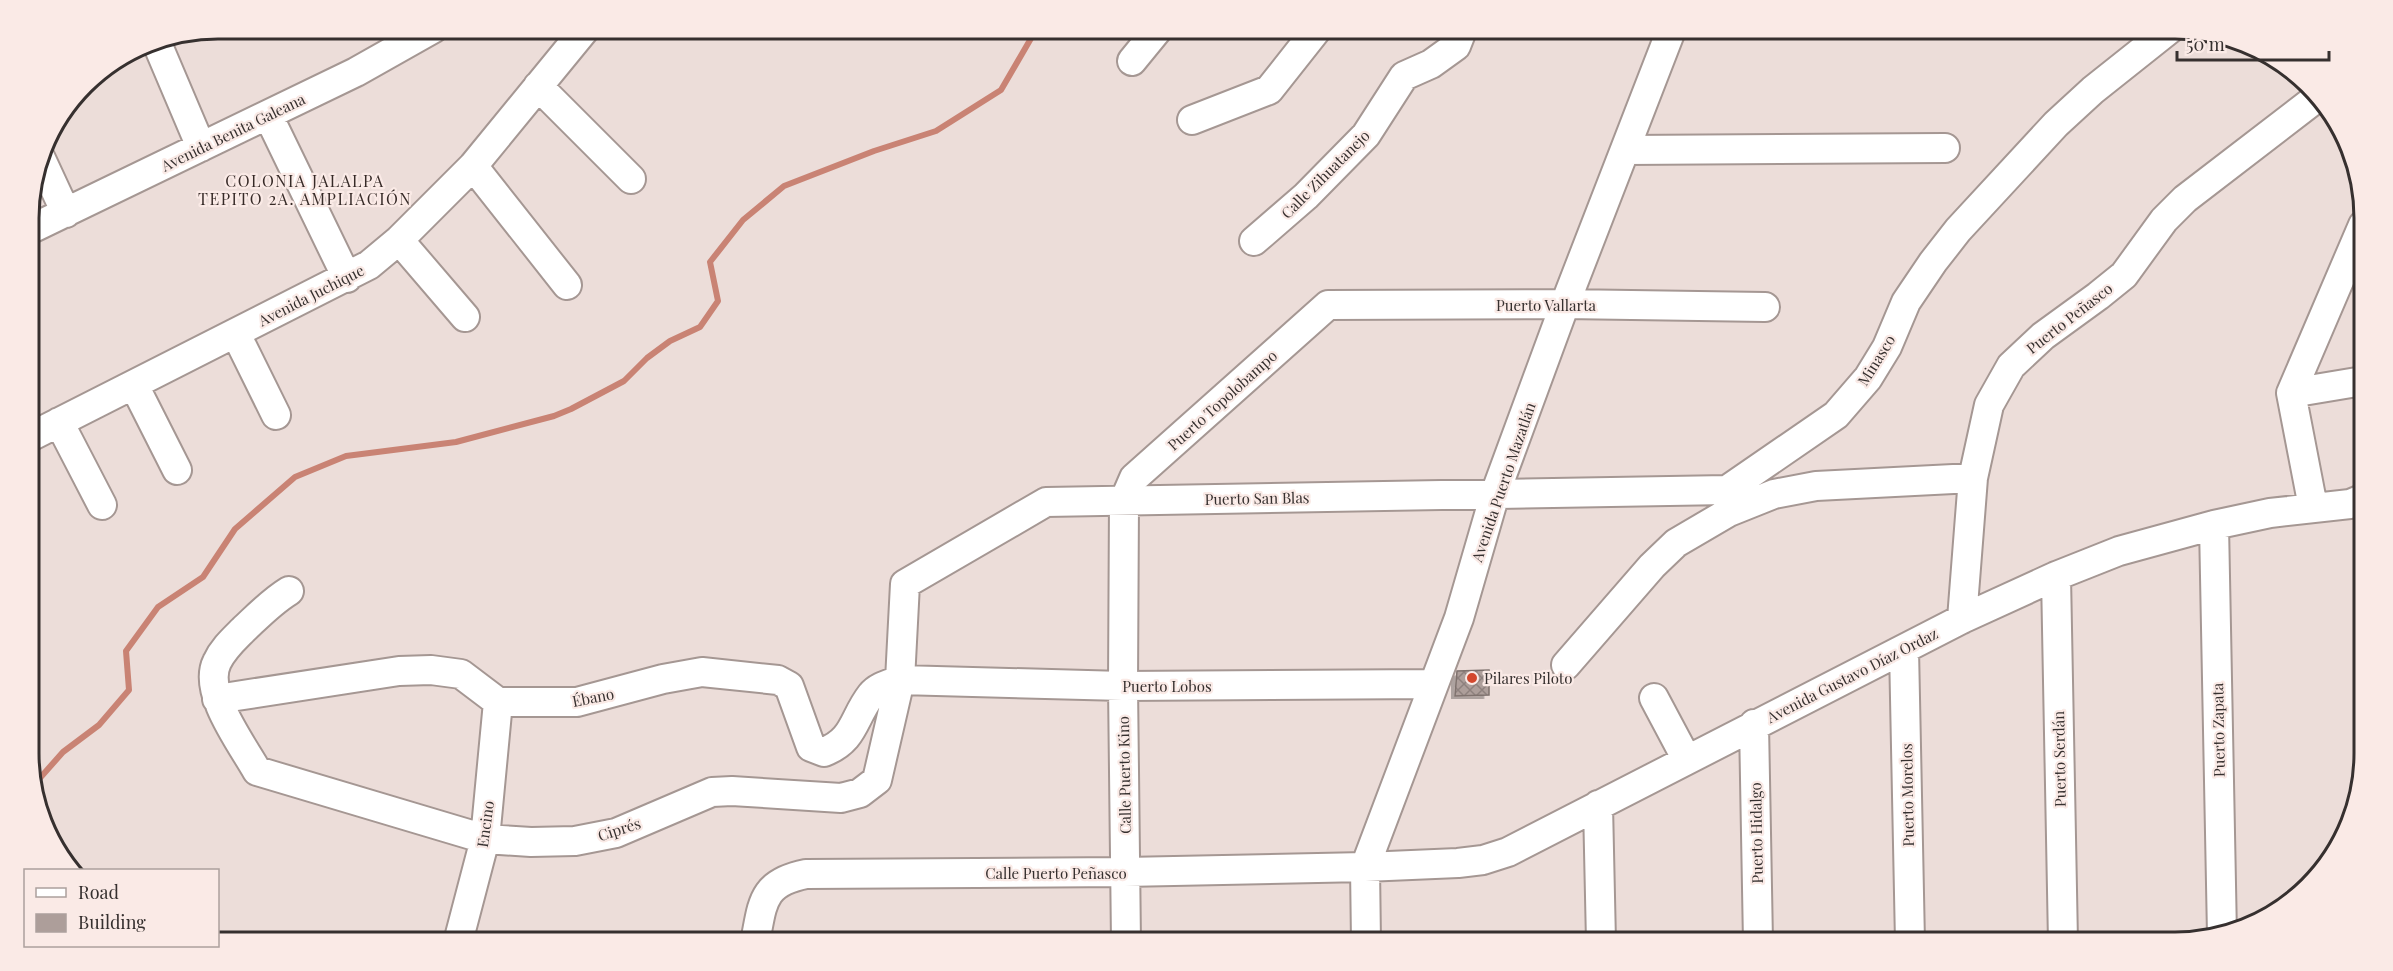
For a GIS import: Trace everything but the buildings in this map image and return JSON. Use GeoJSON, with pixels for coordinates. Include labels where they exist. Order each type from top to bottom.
{"type":"FeatureCollection","features":[{"type":"Feature","properties":{"kind":"street","name":"Avenida Benita Galeana"},"geometry":{"type":"LineString","coordinates":[[39,225],[356,72],[414,39]]}},
{"type":"Feature","properties":{"kind":"street","name":"Avenida Juchique"},"geometry":{"type":"LineString","coordinates":[[39,432],[369,265],[399,240],[473,166],[577,39]]}},
{"type":"Feature","properties":{"kind":"street"},"geometry":{"type":"LineString","coordinates":[[1132,61],[1150,39]]}},
{"type":"Feature","properties":{"kind":"street"},"geometry":{"type":"LineString","coordinates":[[1192,120],[1269,90],[1309,39]]}},
{"type":"Feature","properties":{"kind":"street","name":"Calle Zihuatanejo"},"geometry":{"type":"LineString","coordinates":[[1254,241],[1306,196],[1366,135],[1404,76],[1431,64],[1456,45],[1456,39]]}},
{"type":"Feature","properties":{"kind":"street","name":"Avenida Puerto Mazatlán"},"geometry":{"type":"LineString","coordinates":[[1366,932],[1365,867],[1459,618],[1496,494],[1565,304],[1668,39]]}},
{"type":"Feature","properties":{"kind":"street","name":"Minasco"},"geometry":{"type":"LineString","coordinates":[[1566,665],[1652,566],[1676,543],[1836,415],[1868,378],[1887,347],[1906,302],[1958,230],[2056,124],[2093,90],[2157,39]]}},
{"type":"Feature","properties":{"kind":"street"},"geometry":{"type":"LineString","coordinates":[[159,48],[201,147]]}},
{"type":"Feature","properties":{"kind":"street"},"geometry":{"type":"LineString","coordinates":[[538,86],[631,179]]}},
{"type":"Feature","properties":{"kind":"street","name":"Puerto Peñasco"},"geometry":{"type":"LineString","coordinates":[[1962,619],[1973,478],[1989,405],[2010,366],[2043,336],[2124,275],[2164,220],[2185,199],[2311,102]]}},
{"type":"Feature","properties":{"kind":"street"},"geometry":{"type":"LineString","coordinates":[[268,115],[347,278]]}},
{"type":"Feature","properties":{"kind":"street"},"geometry":{"type":"LineString","coordinates":[[1626,150],[1945,148]]}},
{"type":"Feature","properties":{"kind":"street"},"geometry":{"type":"LineString","coordinates":[[473,166],[567,285]]}},
{"type":"Feature","properties":{"kind":"street"},"geometry":{"type":"LineString","coordinates":[[46,169],[66,213]]}},
{"type":"Feature","properties":{"kind":"street"},"geometry":{"type":"LineString","coordinates":[[399,240],[465,317]]}},
{"type":"Feature","properties":{"kind":"street"},"geometry":{"type":"LineString","coordinates":[[2313,507],[2290,393],[2354,246]]}},
{"type":"Feature","properties":{"kind":"street","name":"Puerto Vallarta"},"geometry":{"type":"LineString","coordinates":[[1328,305],[1565,304],[1765,307]]}},
{"type":"Feature","properties":{"kind":"street","name":"Puerto Topolobampo"},"geometry":{"type":"LineString","coordinates":[[1124,501],[1134,478],[1328,305]]}},
{"type":"Feature","properties":{"kind":"street"},"geometry":{"type":"LineString","coordinates":[[236,334],[276,415]]}},
{"type":"Feature","properties":{"kind":"street"},"geometry":{"type":"LineString","coordinates":[[2290,393],[2354,382]]}},
{"type":"Feature","properties":{"kind":"street"},"geometry":{"type":"LineString","coordinates":[[134,386],[177,470]]}},
{"type":"Feature","properties":{"kind":"street"},"geometry":{"type":"LineString","coordinates":[[59,422],[102,505]]}},
{"type":"Feature","properties":{"kind":"street"},"geometry":{"type":"LineString","coordinates":[[1728,501],[1816,486],[1973,478]]}},
{"type":"Feature","properties":{"kind":"street","name":"Puerto San Blas"},"geometry":{"type":"LineString","coordinates":[[900,680],[905,584],[1046,502],[1496,494],[1728,501]]}},
{"type":"Feature","properties":{"kind":"street","name":"Calle Puerto Kino"},"geometry":{"type":"LineString","coordinates":[[1124,501],[1126,932]]}},
{"type":"Feature","properties":{"kind":"street","name":"Avenida Gustavo Díaz Ordaz"},"geometry":{"type":"LineString","coordinates":[[1365,867],[1483,860],[1508,852],[1962,619],[2056,576],[2119,551],[2214,525],[2270,513],[2354,504]]}},
{"type":"Feature","properties":{"kind":"street","name":"Puerto Zapata"},"geometry":{"type":"LineString","coordinates":[[2214,525],[2222,926]]}},
{"type":"Feature","properties":{"kind":"street","name":"Puerto Serdán"},"geometry":{"type":"LineString","coordinates":[[2056,576],[2063,932]]}},
{"type":"Feature","properties":{"kind":"street"},"geometry":{"type":"LineString","coordinates":[[289,591],[272,602],[224,649],[215,663],[213,682],[217,699],[399,671],[431,670],[461,674],[498,702]]}},
{"type":"Feature","properties":{"kind":"street","name":"Puerto Morelos"},"geometry":{"type":"LineString","coordinates":[[1904,649],[1910,932]]}},
{"type":"Feature","properties":{"kind":"street","name":"Ébano"},"geometry":{"type":"LineString","coordinates":[[498,702],[578,702],[663,679],[702,672],[777,680],[789,686],[812,747],[824,753],[840,746],[871,695],[883,686],[900,680]]}},
{"type":"Feature","properties":{"kind":"street","name":"Puerto Lobos"},"geometry":{"type":"LineString","coordinates":[[900,680],[1123,686],[1433,684]]}},
{"type":"Feature","properties":{"kind":"street","name":"Ciprés"},"geometry":{"type":"LineString","coordinates":[[217,699],[257,771],[485,839],[531,842],[575,841],[616,833],[712,792],[732,791],[841,798],[860,793],[877,780],[900,680]]}},
{"type":"Feature","properties":{"kind":"street"},"geometry":{"type":"LineString","coordinates":[[1654,698],[1687,759]]}},
{"type":"Feature","properties":{"kind":"street","name":"Encino"},"geometry":{"type":"LineString","coordinates":[[461,932],[485,839],[498,702]]}},
{"type":"Feature","properties":{"kind":"street","name":"Puerto Hidalgo"},"geometry":{"type":"LineString","coordinates":[[1754,724],[1758,932]]}},
{"type":"Feature","properties":{"kind":"street"},"geometry":{"type":"LineString","coordinates":[[1598,805],[1601,932]]}},
{"type":"Feature","properties":{"kind":"street","name":"Calle Puerto Peñasco"},"geometry":{"type":"LineString","coordinates":[[757,932],[762,908],[770,890],[786,878],[806,874],[1125,872],[1365,867]]}},
{"type":"Feature","properties":{"kind":"waterway"},"geometry":{"type":"LineString","coordinates":[[41,777],[63,752],[99,725],[129,690],[126,651],[158,607],[203,577],[235,529],[295,477],[346,456],[456,442],[554,416],[624,381],[647,358],[670,341],[700,327],[718,301],[710,262],[743,220],[784,186],[874,151],[936,131],[1001,90],[1031,39]]}},
{"type":"Feature","properties":{"kind":"place","name":"Pilares Piloto"},"geometry":{"type":"Point","coordinates":[1472,678]}},
{"type":"Feature","properties":{"kind":"district","name":"COLONIA JALALPA TEPITO 2A. AMPLIACIÓN"},"geometry":{"type":"Point","coordinates":[305,189]}}]}
